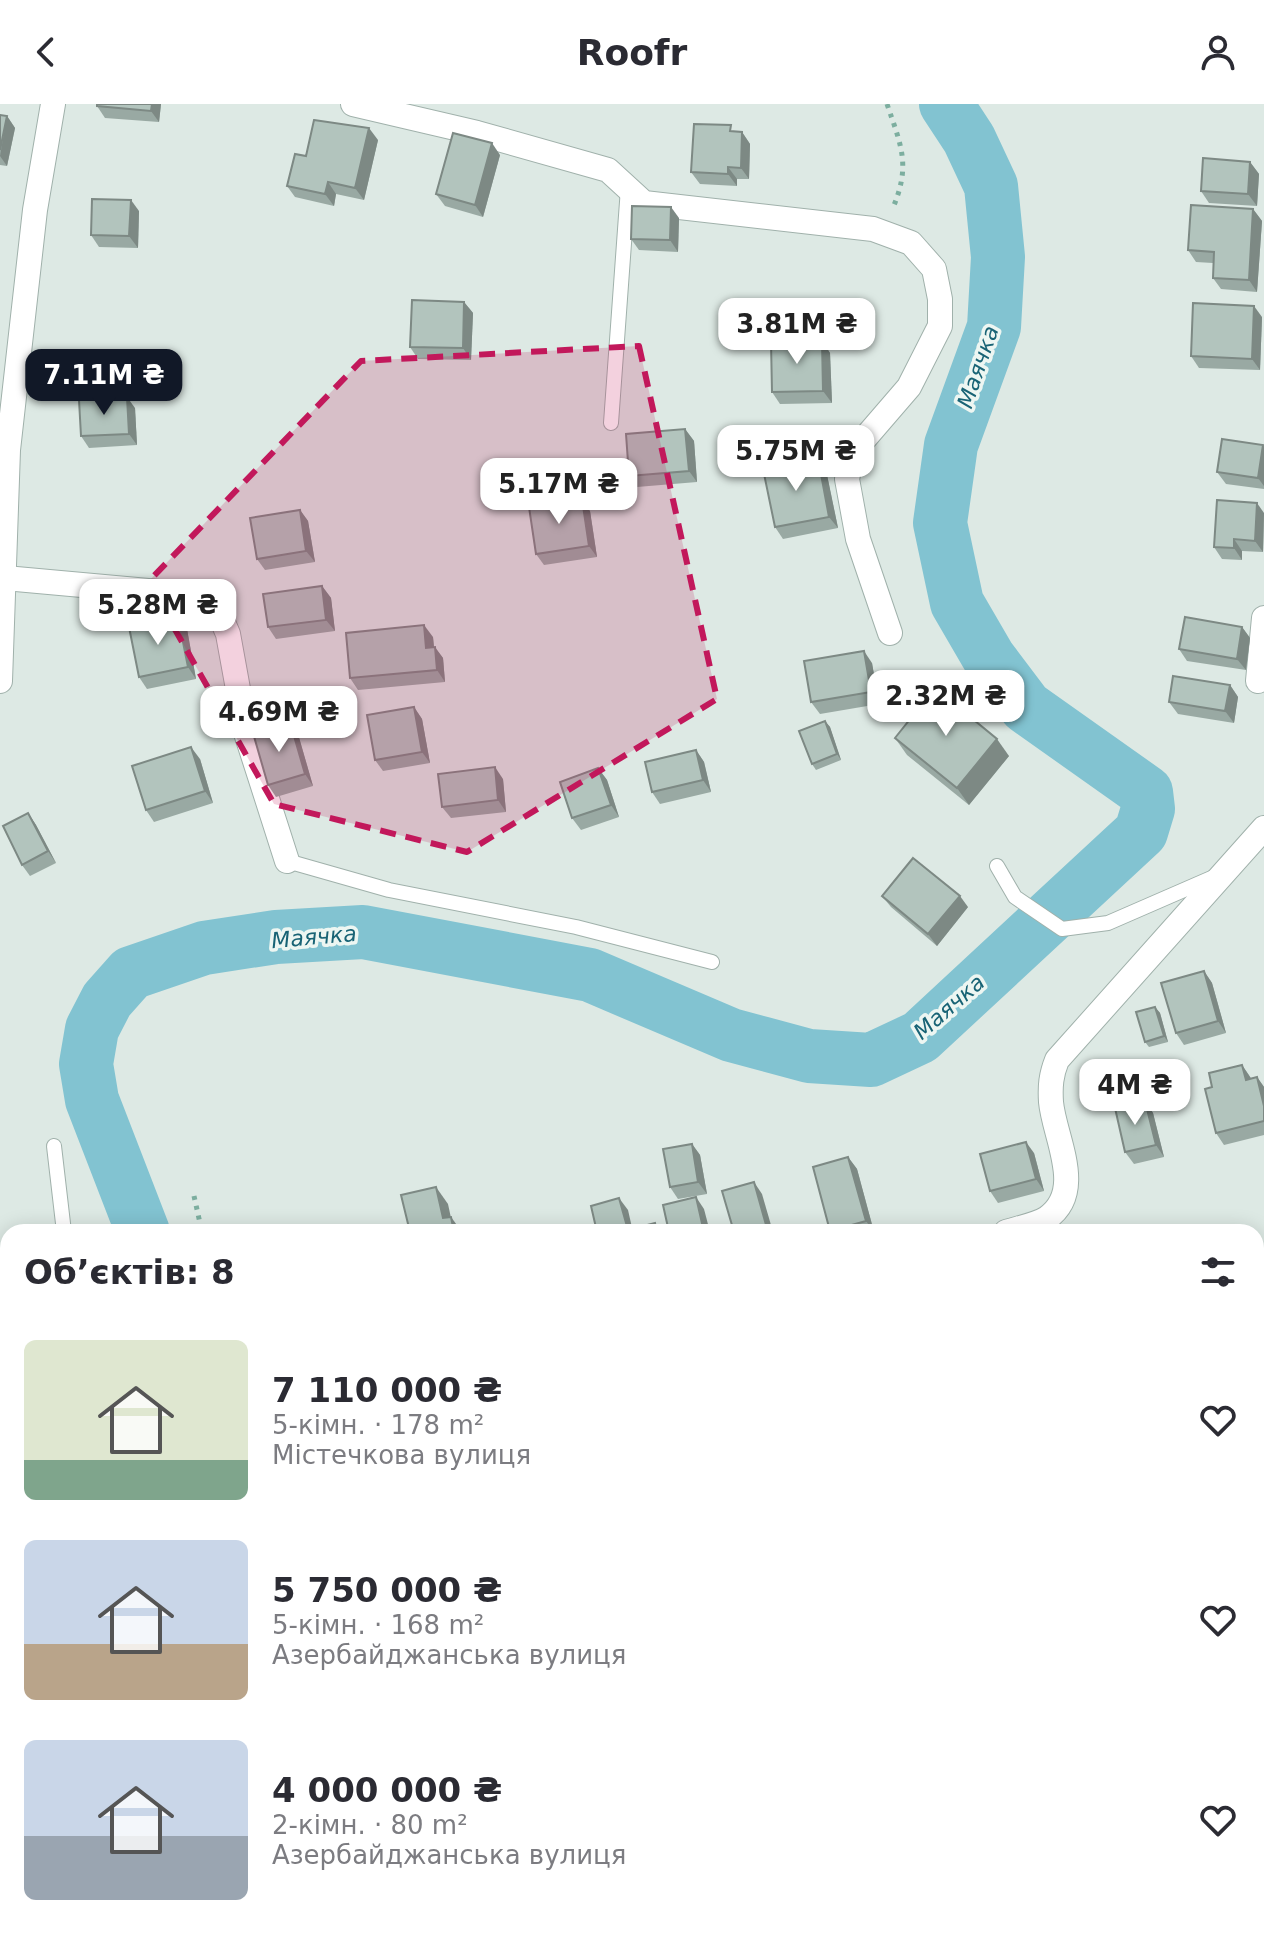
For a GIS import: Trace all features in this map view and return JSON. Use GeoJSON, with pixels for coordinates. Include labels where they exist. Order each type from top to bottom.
{"type":"FeatureCollection","features":[{"type":"Feature","properties":{"kind":"street"},"geometry":{"type":"LineString","coordinates":[[0,681],[5,578],[4,449],[35,210],[53,104]]}},
{"type":"Feature","properties":{"kind":"street"},"geometry":{"type":"LineString","coordinates":[[353,104],[477,133],[608,170],[644,203],[873,229],[911,243],[934,269],[940,299],[940,326],[909,387],[853,452],[847,479],[858,539],[890,633]]}},
{"type":"Feature","properties":{"kind":"street"},"geometry":{"type":"LineString","coordinates":[[5,578],[192,595],[216,606],[228,634],[246,733],[287,861]]}},
{"type":"Feature","properties":{"kind":"street"},"geometry":{"type":"LineString","coordinates":[[1258,681],[1264,618]]}},
{"type":"Feature","properties":{"kind":"street"},"geometry":{"type":"LineString","coordinates":[[1029,1224],[1047,1218],[1060,1202],[1067,1179],[1051,1106],[1050,1078],[1057,1060],[1264,828]]}},
{"type":"Feature","properties":{"kind":"lane"},"geometry":{"type":"LineString","coordinates":[[611,423],[628,188]]}},
{"type":"Feature","properties":{"kind":"lane"},"geometry":{"type":"LineString","coordinates":[[287,861],[389,890],[576,927],[712,962]]}},
{"type":"Feature","properties":{"kind":"lane"},"geometry":{"type":"LineString","coordinates":[[997,866],[1015,897],[1062,929],[1108,923],[1224,873]]}},
{"type":"Feature","properties":{"kind":"lane"},"geometry":{"type":"LineString","coordinates":[[54,1146],[63,1224]]}},
{"type":"Feature","properties":{"kind":"path"},"geometry":{"type":"LineString","coordinates":[[873,229],[893,210],[905,176],[900,144],[887,104]]}},
{"type":"Feature","properties":{"kind":"path"},"geometry":{"type":"LineString","coordinates":[[194,1196],[200,1224]]}},
{"type":"Feature","properties":{"kind":"highlighted area"},"geometry":{"type":"Polygon","coordinates":[[[639,346],[717,699],[467,852],[274,804],[148,582],[361,361],[639,346]]]}},
{"type":"Feature","properties":{"kind":"building"},"geometry":{"type":"Polygon","coordinates":[[[97,104],[152,104],[151,111],[97,104]]]}},
{"type":"Feature","properties":{"kind":"building"},"geometry":{"type":"Polygon","coordinates":[[[0,115],[7,116],[0,150],[0,115]]]}},
{"type":"Feature","properties":{"kind":"building"},"geometry":{"type":"Polygon","coordinates":[[[314,120],[369,128],[355,188],[328,182],[325,194],[287,186],[295,154],[306,156],[314,120]]]}},
{"type":"Feature","properties":{"kind":"building"},"geometry":{"type":"Polygon","coordinates":[[[694,124],[731,125],[730,131],[742,132],[741,168],[728,167],[728,174],[691,172],[694,124]]]}},
{"type":"Feature","properties":{"kind":"building"},"geometry":{"type":"Polygon","coordinates":[[[453,133],[492,143],[475,205],[436,194],[453,133]]]}},
{"type":"Feature","properties":{"kind":"building"},"geometry":{"type":"Polygon","coordinates":[[[1203,158],[1250,162],[1248,194],[1201,191],[1203,158]]]}},
{"type":"Feature","properties":{"kind":"building"},"geometry":{"type":"Polygon","coordinates":[[[92,199],[131,200],[129,236],[91,235],[92,199]]]}},
{"type":"Feature","properties":{"kind":"building"},"geometry":{"type":"Polygon","coordinates":[[[1191,205],[1253,209],[1249,280],[1213,278],[1214,252],[1188,250],[1191,205]]]}},
{"type":"Feature","properties":{"kind":"building"},"geometry":{"type":"Polygon","coordinates":[[[632,206],[671,207],[670,240],[631,239],[632,206]]]}},
{"type":"Feature","properties":{"kind":"building"},"geometry":{"type":"Polygon","coordinates":[[[412,300],[464,302],[463,348],[410,347],[412,300]]]}},
{"type":"Feature","properties":{"kind":"building"},"geometry":{"type":"Polygon","coordinates":[[[1193,303],[1254,306],[1252,359],[1191,356],[1193,303]]]}},
{"type":"Feature","properties":{"kind":"building"},"geometry":{"type":"Polygon","coordinates":[[[822,341],[823,391],[772,392],[771,342],[822,341]]]}},
{"type":"Feature","properties":{"kind":"building"},"geometry":{"type":"Polygon","coordinates":[[[127,397],[129,434],[81,436],[79,400],[127,397]]]}},
{"type":"Feature","properties":{"kind":"building"},"geometry":{"type":"Polygon","coordinates":[[[685,429],[689,471],[629,476],[626,434],[685,429]]]}},
{"type":"Feature","properties":{"kind":"building"},"geometry":{"type":"Polygon","coordinates":[[[1222,439],[1263,445],[1258,478],[1217,472],[1222,439]]]}},
{"type":"Feature","properties":{"kind":"building"},"geometry":{"type":"Polygon","coordinates":[[[818,458],[829,517],[775,527],[763,469],[818,458]]]}},
{"type":"Feature","properties":{"kind":"building"},"geometry":{"type":"Polygon","coordinates":[[[582,499],[589,546],[536,554],[529,507],[582,499]]]}},
{"type":"Feature","properties":{"kind":"building"},"geometry":{"type":"Polygon","coordinates":[[[1217,500],[1257,503],[1255,541],[1234,539],[1234,548],[1214,547],[1217,500]]]}},
{"type":"Feature","properties":{"kind":"building"},"geometry":{"type":"Polygon","coordinates":[[[300,510],[306,551],[257,559],[250,518],[300,510]]]}},
{"type":"Feature","properties":{"kind":"building"},"geometry":{"type":"Polygon","coordinates":[[[322,586],[326,620],[268,627],[263,594],[322,586]]]}},
{"type":"Feature","properties":{"kind":"building"},"geometry":{"type":"Polygon","coordinates":[[[178,617],[188,667],[139,677],[129,627],[178,617]]]}},
{"type":"Feature","properties":{"kind":"building"},"geometry":{"type":"Polygon","coordinates":[[[1185,617],[1242,627],[1237,659],[1179,649],[1185,617]]]}},
{"type":"Feature","properties":{"kind":"building"},"geometry":{"type":"Polygon","coordinates":[[[424,625],[426,648],[435,647],[437,670],[350,678],[346,633],[424,625]]]}},
{"type":"Feature","properties":{"kind":"building"},"geometry":{"type":"Polygon","coordinates":[[[864,651],[871,692],[811,702],[804,661],[864,651]]]}},
{"type":"Feature","properties":{"kind":"building"},"geometry":{"type":"Polygon","coordinates":[[[1173,676],[1230,685],[1225,711],[1169,702],[1173,676]]]}},
{"type":"Feature","properties":{"kind":"building"},"geometry":{"type":"Polygon","coordinates":[[[935,688],[997,739],[957,788],[895,738],[935,688]]]}},
{"type":"Feature","properties":{"kind":"building"},"geometry":{"type":"Polygon","coordinates":[[[414,707],[422,752],[375,760],[367,715],[414,707]]]}},
{"type":"Feature","properties":{"kind":"building"},"geometry":{"type":"Polygon","coordinates":[[[825,721],[837,754],[812,764],[799,731],[825,721]]]}},
{"type":"Feature","properties":{"kind":"building"},"geometry":{"type":"Polygon","coordinates":[[[290,722],[305,774],[268,785],[253,733],[290,722]]]}},
{"type":"Feature","properties":{"kind":"building"},"geometry":{"type":"Polygon","coordinates":[[[191,747],[205,791],[146,810],[132,766],[191,747]]]}},
{"type":"Feature","properties":{"kind":"building"},"geometry":{"type":"Polygon","coordinates":[[[696,750],[703,780],[652,792],[645,762],[696,750]]]}},
{"type":"Feature","properties":{"kind":"building"},"geometry":{"type":"Polygon","coordinates":[[[495,767],[498,800],[442,807],[438,774],[495,767]]]}},
{"type":"Feature","properties":{"kind":"building"},"geometry":{"type":"Polygon","coordinates":[[[598,768],[611,805],[572,818],[560,782],[598,768]]]}},
{"type":"Feature","properties":{"kind":"building"},"geometry":{"type":"Polygon","coordinates":[[[28,813],[48,851],[22,865],[3,826],[28,813]]]}},
{"type":"Feature","properties":{"kind":"building"},"geometry":{"type":"Polygon","coordinates":[[[913,858],[960,896],[928,934],[882,896],[913,858]]]}},
{"type":"Feature","properties":{"kind":"building"},"geometry":{"type":"Polygon","coordinates":[[[1204,971],[1218,1021],[1176,1033],[1161,983],[1204,971]]]}},
{"type":"Feature","properties":{"kind":"building"},"geometry":{"type":"Polygon","coordinates":[[[1155,1007],[1164,1036],[1145,1042],[1136,1012],[1155,1007]]]}},
{"type":"Feature","properties":{"kind":"building"},"geometry":{"type":"Polygon","coordinates":[[[1242,1065],[1246,1080],[1257,1077],[1264,1121],[1216,1133],[1205,1089],[1212,1087],[1209,1073],[1242,1065]]]}},
{"type":"Feature","properties":{"kind":"building"},"geometry":{"type":"Polygon","coordinates":[[[1145,1101],[1156,1145],[1125,1152],[1115,1108],[1145,1101]]]}},
{"type":"Feature","properties":{"kind":"building"},"geometry":{"type":"Polygon","coordinates":[[[1026,1142],[1036,1179],[990,1191],[980,1154],[1026,1142]]]}},
{"type":"Feature","properties":{"kind":"building"},"geometry":{"type":"Polygon","coordinates":[[[692,1144],[698,1182],[670,1187],[663,1149],[692,1144]]]}},
{"type":"Feature","properties":{"kind":"building"},"geometry":{"type":"Polygon","coordinates":[[[848,1157],[866,1221],[828,1224],[813,1167],[848,1157]]]}},
{"type":"Feature","properties":{"kind":"building"},"geometry":{"type":"Polygon","coordinates":[[[754,1182],[766,1224],[732,1224],[722,1191],[754,1182]]]}},
{"type":"Feature","properties":{"kind":"building"},"geometry":{"type":"Polygon","coordinates":[[[436,1187],[443,1218],[451,1217],[452,1224],[408,1224],[401,1195],[436,1187]]]}},
{"type":"Feature","properties":{"kind":"building"},"geometry":{"type":"Polygon","coordinates":[[[696,1197],[702,1224],[667,1224],[663,1205],[696,1197]]]}},
{"type":"Feature","properties":{"kind":"building"},"geometry":{"type":"Polygon","coordinates":[[[619,1198],[626,1224],[595,1224],[591,1206],[619,1198]]]}},
{"type":"Feature","properties":{"kind":"waterway","name":"Маячка"},"geometry":{"type":"LineString","coordinates":[[140,1224],[92,1100],[86,1064],[92,1029],[107,1000],[131,973],[204,948],[276,937],[363,932],[590,975],[731,1035],[809,1056],[871,1060],[920,1037],[1141,832],[1148,809],[1146,792],[1026,707],[989,658],[957,603],[940,523],[951,445],[994,327],[998,257],[991,186],[969,139],[946,104]]}}]}
